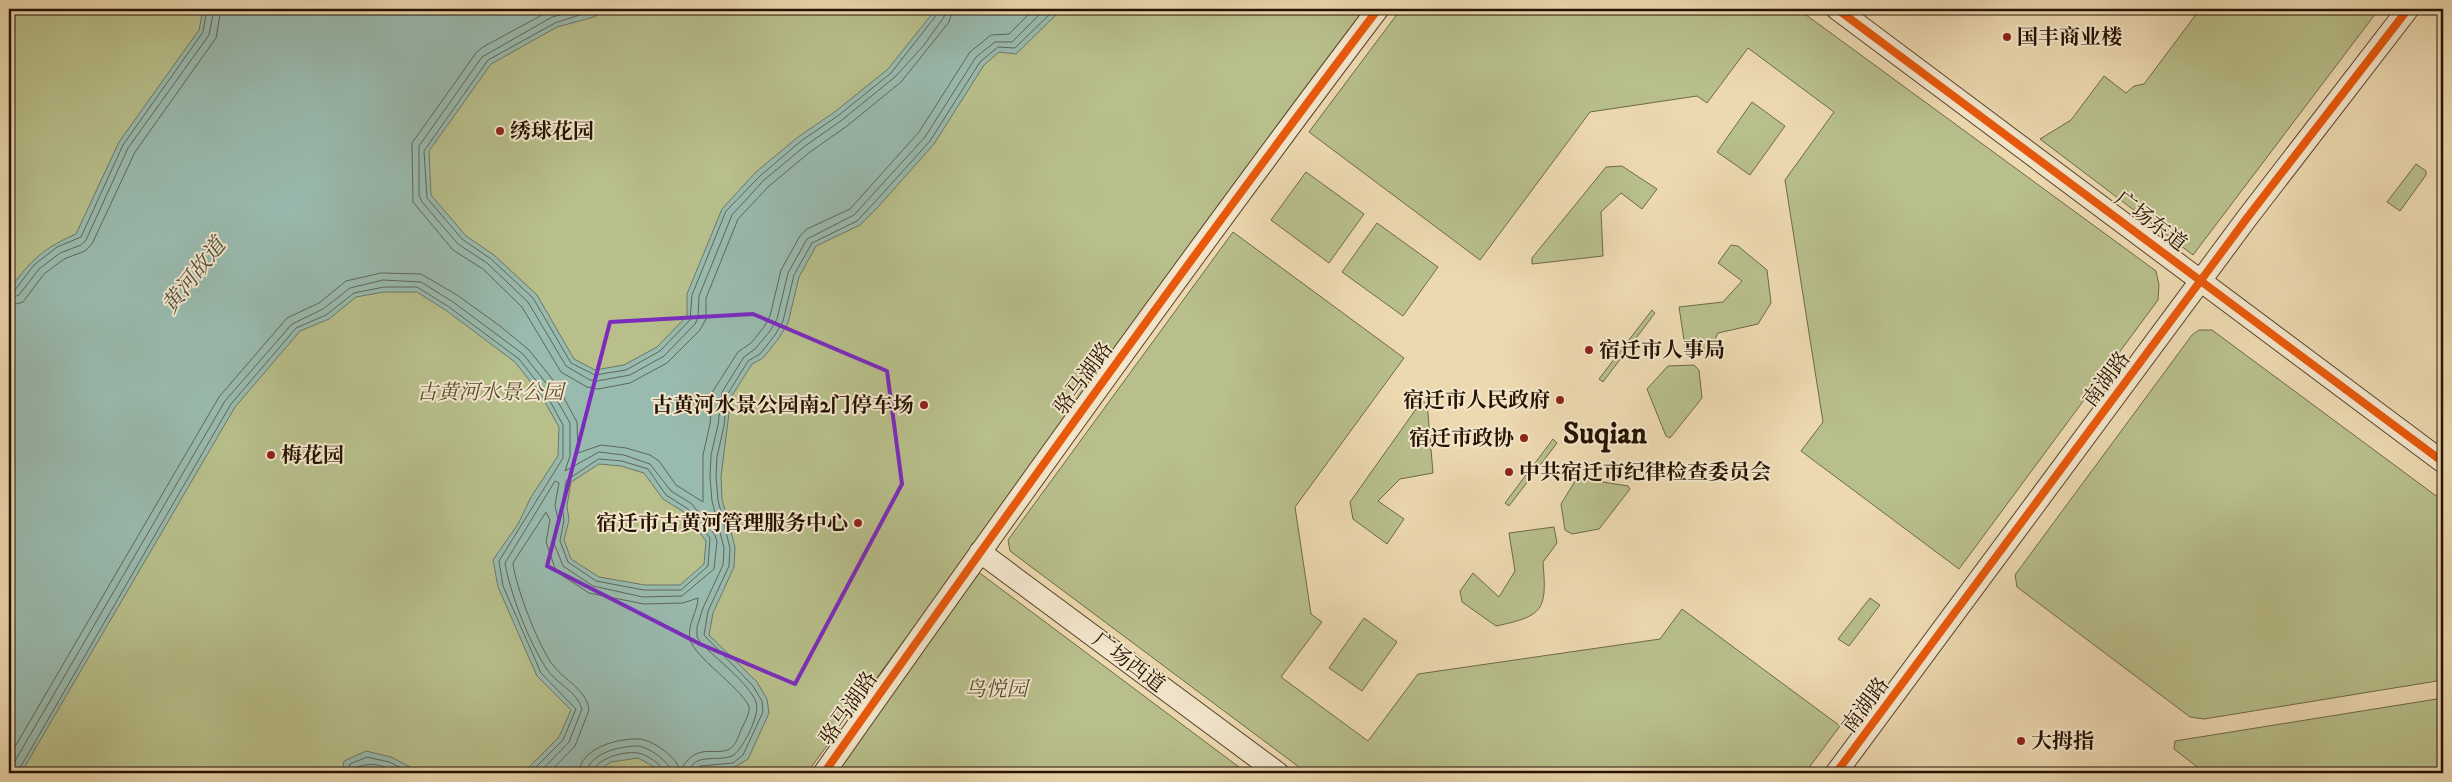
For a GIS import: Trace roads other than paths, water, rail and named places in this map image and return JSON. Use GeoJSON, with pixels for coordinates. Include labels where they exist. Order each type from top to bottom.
{"type":"FeatureCollection","features":[{"type":"Feature","properties":{"kind":"street","name":"骆马湖路"},"geometry":{"type":"LineString","coordinates":[[824,773],[1233,200],[1378,9]]}},
{"type":"Feature","properties":{"kind":"street","name":"广场东道"},"geometry":{"type":"LineString","coordinates":[[1837,9],[2443,462]]}},
{"type":"Feature","properties":{"kind":"street","name":"南湖路"},"geometry":{"type":"LineString","coordinates":[[1836,773],[2201,280],[2408,9]]}},
{"type":"Feature","properties":{"kind":"street","name":"广场西道"},"geometry":{"type":"LineString","coordinates":[[980,552],[1278,773]]}},
{"type":"Feature","properties":{"kind":"water","name":"黄河故道"},"geometry":{"type":"Polygon","coordinates":[[[203,9],[608,9],[594,17],[557,27],[491,64],[429,151],[431,195],[466,236],[494,255],[537,295],[574,359],[595,370],[624,365],[657,347],[687,316],[687,294],[722,209],[756,172],[798,137],[836,111],[888,69],[936,9],[1062,9],[1016,54],[999,52],[984,65],[934,144],[860,225],[816,246],[799,277],[788,323],[763,358],[752,364],[731,397],[721,477],[722,499],[735,547],[734,567],[713,613],[709,635],[757,682],[767,699],[769,713],[748,759],[735,767],[692,773],[665,773],[638,758],[611,762],[595,773],[523,773],[559,737],[571,710],[537,676],[498,587],[493,560],[518,524],[531,497],[558,456],[559,427],[541,395],[515,362],[447,311],[417,292],[384,292],[356,297],[329,319],[300,331],[235,407],[21,773],[9,773],[9,290],[38,256],[54,245],[76,234],[119,142],[199,30],[203,9]],[[599,464],[571,482],[567,506],[569,520],[564,540],[571,559],[599,577],[645,585],[680,585],[704,564],[706,541],[684,512],[663,499],[644,473],[621,466],[599,464]]]}},
{"type":"Feature","properties":{"kind":"water"},"geometry":{"type":"Polygon","coordinates":[[[366,751],[391,757],[422,773],[342,773],[344,761],[366,751]]]}},
{"type":"Feature","properties":{"kind":"place","name":"国丰商业楼"},"geometry":{"type":"Point","coordinates":[2007,37]}},
{"type":"Feature","properties":{"kind":"place","name":"绣球花园"},"geometry":{"type":"Point","coordinates":[500,131]}},
{"type":"Feature","properties":{"kind":"place","name":"宿迁市人事局"},"geometry":{"type":"Point","coordinates":[1589,350]}},
{"type":"Feature","properties":{"kind":"place","name":"宿迁市人民政府"},"geometry":{"type":"Point","coordinates":[1560,400]}},
{"type":"Feature","properties":{"kind":"place","name":"古黄河水景公园南2门停车场"},"geometry":{"type":"Point","coordinates":[924,405]}},
{"type":"Feature","properties":{"kind":"place","name":"宿迁市政协"},"geometry":{"type":"Point","coordinates":[1524,438]}},
{"type":"Feature","properties":{"kind":"place","name":"梅花园"},"geometry":{"type":"Point","coordinates":[271,455]}},
{"type":"Feature","properties":{"kind":"place","name":"中共宿迁市纪律检查委员会"},"geometry":{"type":"Point","coordinates":[1509,472]}},
{"type":"Feature","properties":{"kind":"place","name":"宿迁市古黄河管理服务中心"},"geometry":{"type":"Point","coordinates":[858,523]}},
{"type":"Feature","properties":{"kind":"place","name":"大拇指"},"geometry":{"type":"Point","coordinates":[2021,741]}},
{"type":"Feature","properties":{"kind":"district","name":"Suqian"},"geometry":{"type":"Point","coordinates":[1605,432]}},
{"type":"Feature","properties":{"kind":"park label","name":"古黄河水景公园"},"geometry":{"type":"Point","coordinates":[490,392]}},
{"type":"Feature","properties":{"kind":"park label","name":"鸟悦园"},"geometry":{"type":"Point","coordinates":[996,689]}}]}
